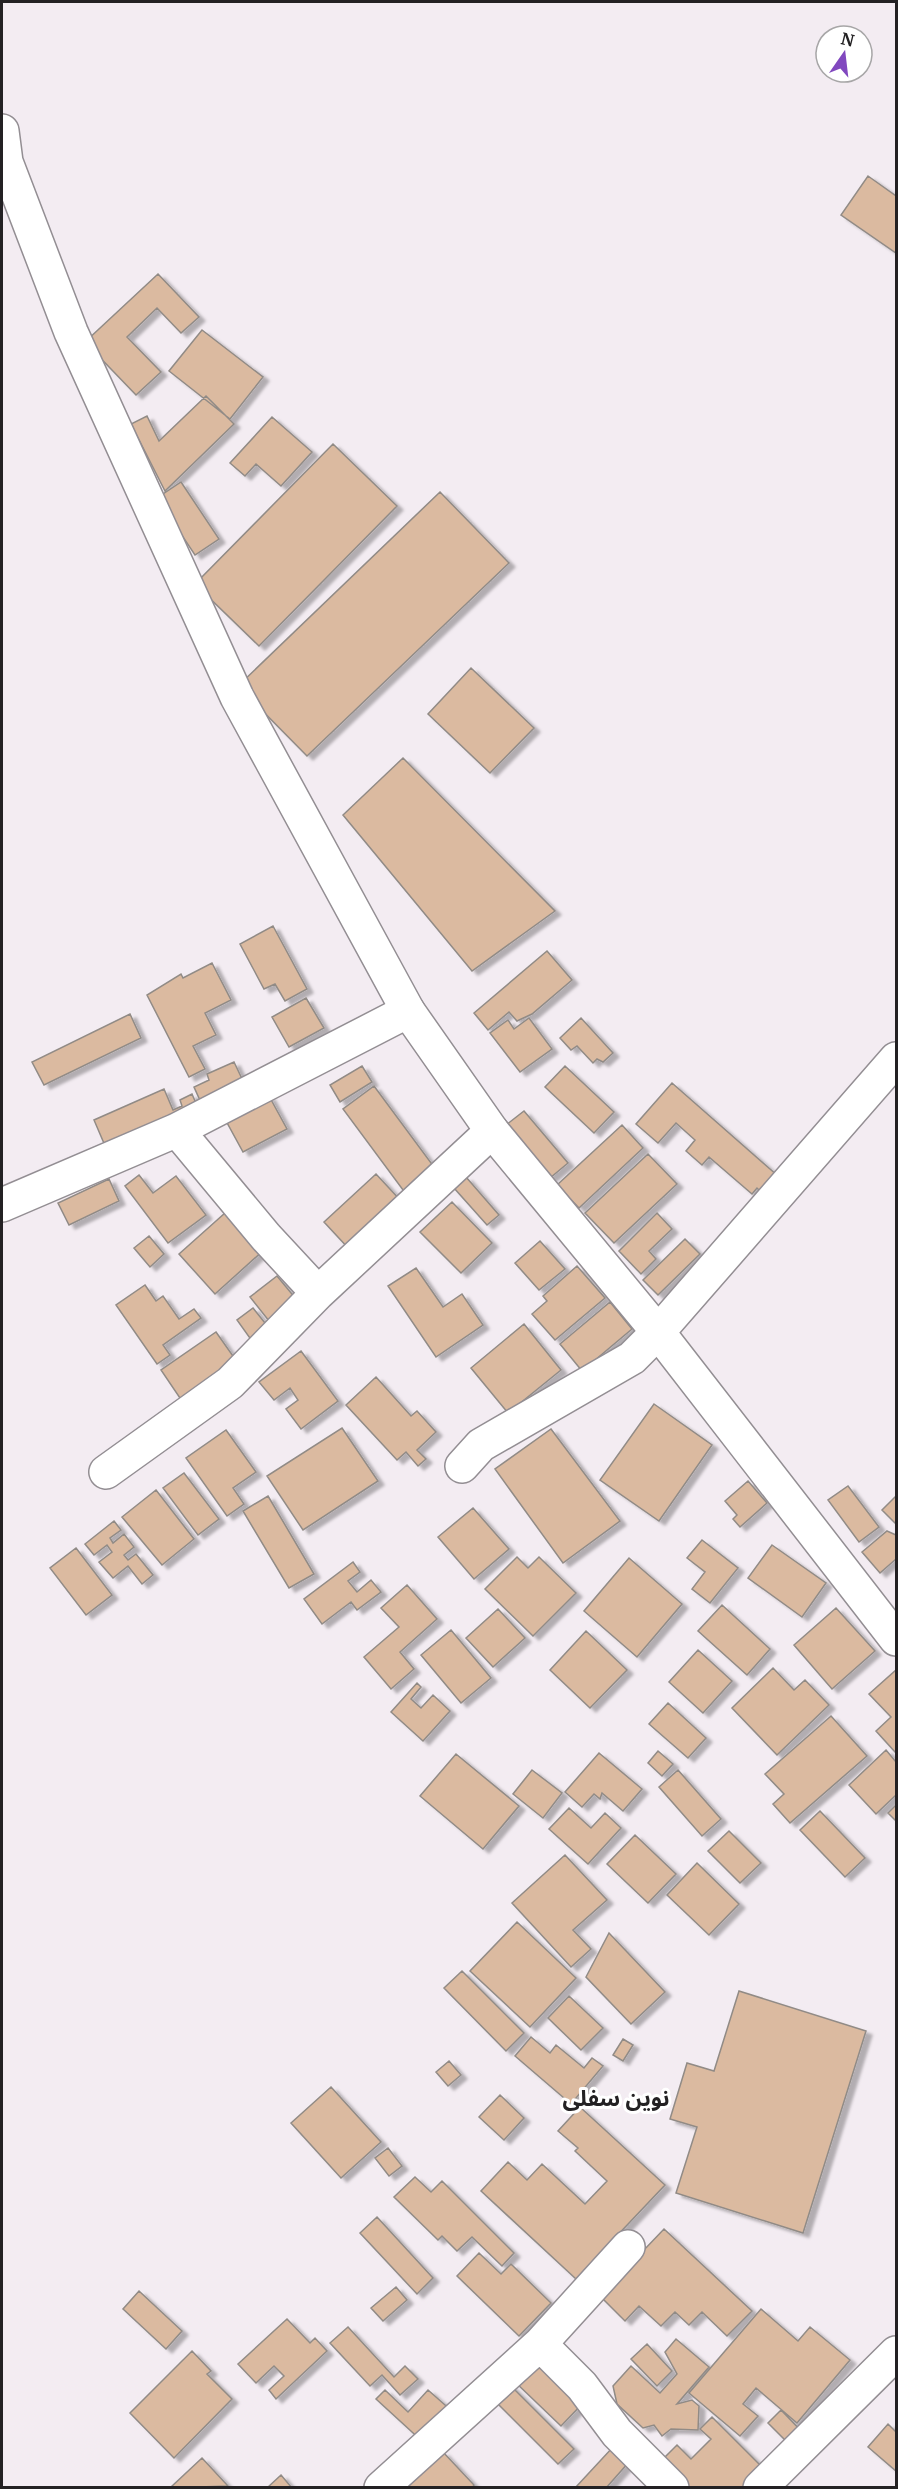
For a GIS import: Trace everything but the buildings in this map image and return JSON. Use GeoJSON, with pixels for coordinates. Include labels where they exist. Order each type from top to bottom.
{"type":"FeatureCollection","features":[{"type":"Feature","properties":{"kind":"street"},"geometry":{"type":"LineString","coordinates":[[2,131],[6,162],[72,332],[237,697],[408,1011],[492,1131],[658,1332],[897,1639]]}},
{"type":"Feature","properties":{"kind":"street"},"geometry":{"type":"LineString","coordinates":[[2,1205],[177,1131],[408,1011]]}},
{"type":"Feature","properties":{"kind":"street"},"geometry":{"type":"LineString","coordinates":[[462,1466],[481,1445],[632,1358],[658,1332],[897,1059]]}},
{"type":"Feature","properties":{"kind":"street"},"geometry":{"type":"LineString","coordinates":[[177,1131],[266,1237],[318,1293]]}},
{"type":"Feature","properties":{"kind":"street"},"geometry":{"type":"LineString","coordinates":[[106,1472],[230,1383],[318,1293],[492,1131]]}},
{"type":"Feature","properties":{"kind":"street"},"geometry":{"type":"LineString","coordinates":[[381,2487],[540,2344],[628,2247]]}},
{"type":"Feature","properties":{"kind":"street"},"geometry":{"type":"LineString","coordinates":[[540,2344],[582,2386],[617,2433],[672,2487]]}},
{"type":"Feature","properties":{"kind":"street"},"geometry":{"type":"LineString","coordinates":[[760,2487],[897,2353]]}},
{"type":"Feature","properties":{"kind":"district","name":"نوین سفلى"},"geometry":{"type":"Point","coordinates":[616,2098]}}]}
